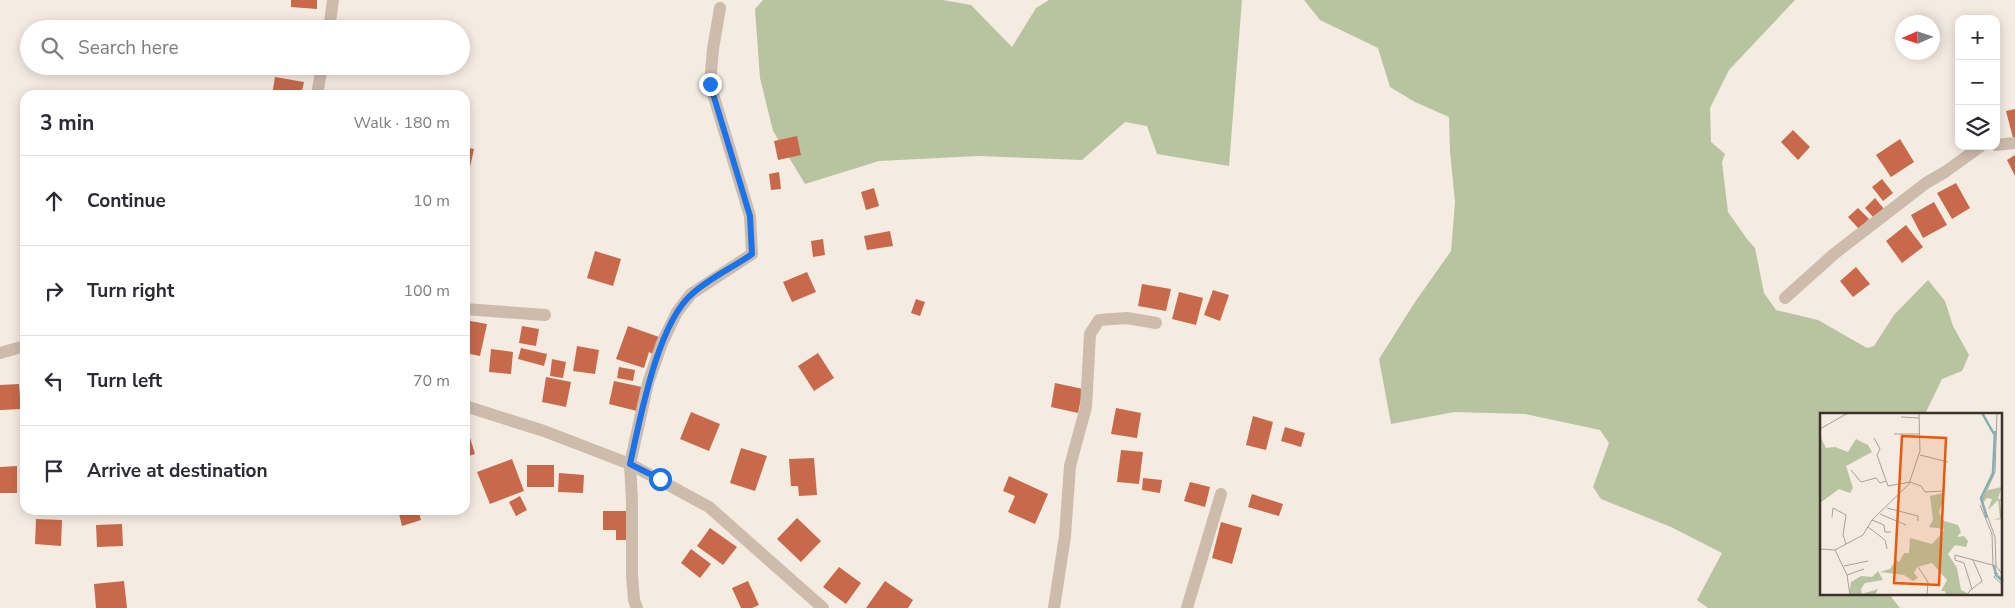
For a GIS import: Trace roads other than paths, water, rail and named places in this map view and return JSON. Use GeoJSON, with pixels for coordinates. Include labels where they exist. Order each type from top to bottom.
{"type":"FeatureCollection","features":[{"type":"Feature","properties":{"kind":"street"},"geometry":{"type":"LineString","coordinates":[[330,20],[333,0]]}},
{"type":"Feature","properties":{"kind":"street"},"geometry":{"type":"LineString","coordinates":[[637,608],[634,600],[632,576],[630,464],[648,384],[662,343],[677,312],[691,294],[752,254],[750,216],[710,84],[713,49],[720,8]]}},
{"type":"Feature","properties":{"kind":"street"},"geometry":{"type":"LineString","coordinates":[[318,90],[320,75]]}},
{"type":"Feature","properties":{"kind":"street"},"geometry":{"type":"LineString","coordinates":[[2000,145],[2015,143]]}},
{"type":"Feature","properties":{"kind":"street"},"geometry":{"type":"LineString","coordinates":[[1785,298],[1834,254],[1926,183],[1975,150]]}},
{"type":"Feature","properties":{"kind":"street"},"geometry":{"type":"LineString","coordinates":[[470,309],[545,315]]}},
{"type":"Feature","properties":{"kind":"street"},"geometry":{"type":"LineString","coordinates":[[1054,608],[1065,536],[1070,466],[1086,407],[1090,334],[1099,320],[1127,318],[1156,323]]}},
{"type":"Feature","properties":{"kind":"street"},"geometry":{"type":"LineString","coordinates":[[0,353],[20,347]]}},
{"type":"Feature","properties":{"kind":"street"},"geometry":{"type":"LineString","coordinates":[[470,408],[544,431],[630,464],[710,507],[823,608]]}},
{"type":"Feature","properties":{"kind":"street"},"geometry":{"type":"LineString","coordinates":[[1187,608],[1221,494]]}}]}
